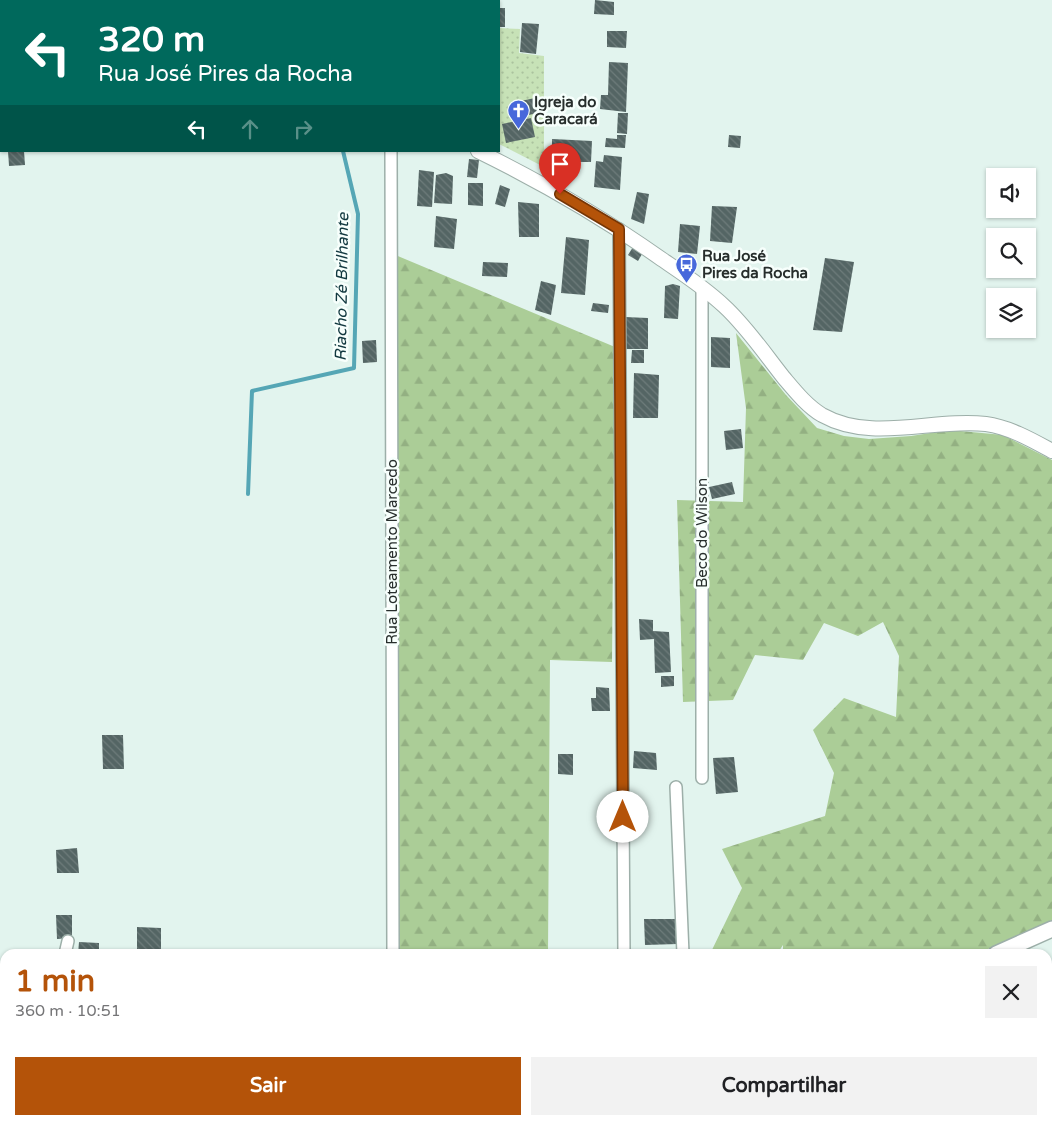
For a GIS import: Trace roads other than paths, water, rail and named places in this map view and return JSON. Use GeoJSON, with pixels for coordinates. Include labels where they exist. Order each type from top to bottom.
{"type":"FeatureCollection","features":[{"type":"Feature","properties":{"kind":"main road"},"geometry":{"type":"LineString","coordinates":[[1007,949],[1052,929]]}},
{"type":"Feature","properties":{"kind":"street","name":"Rua Loteamento Marcedo"},"geometry":{"type":"LineString","coordinates":[[391,152],[393,949]]}},
{"type":"Feature","properties":{"kind":"street"},"geometry":{"type":"LineString","coordinates":[[480,152],[524,174],[619,229],[702,288],[724,306],[801,398],[821,414],[847,425],[872,428],[987,424],[1010,430],[1052,451]]}},
{"type":"Feature","properties":{"kind":"street"},"geometry":{"type":"LineString","coordinates":[[619,229],[624,949]]}},
{"type":"Feature","properties":{"kind":"street","name":"Beco do Wilson"},"geometry":{"type":"LineString","coordinates":[[702,288],[702,778]]}},
{"type":"Feature","properties":{"kind":"street"},"geometry":{"type":"LineString","coordinates":[[676,787],[683,949]]}},
{"type":"Feature","properties":{"kind":"street"},"geometry":{"type":"LineString","coordinates":[[66,949],[68,941]]}},
{"type":"Feature","properties":{"kind":"waterway","name":"Riacho Zé Brilhante"},"geometry":{"type":"LineString","coordinates":[[248,494],[252,391],[354,368],[358,214],[343,152]]}},
{"type":"Feature","properties":{"kind":"place","name":"Igreja do Caracará"},"geometry":{"type":"Point","coordinates":[518,130]}},
{"type":"Feature","properties":{"kind":"place","name":"Rua José Pires da Rocha"},"geometry":{"type":"Point","coordinates":[686,284]}}]}
